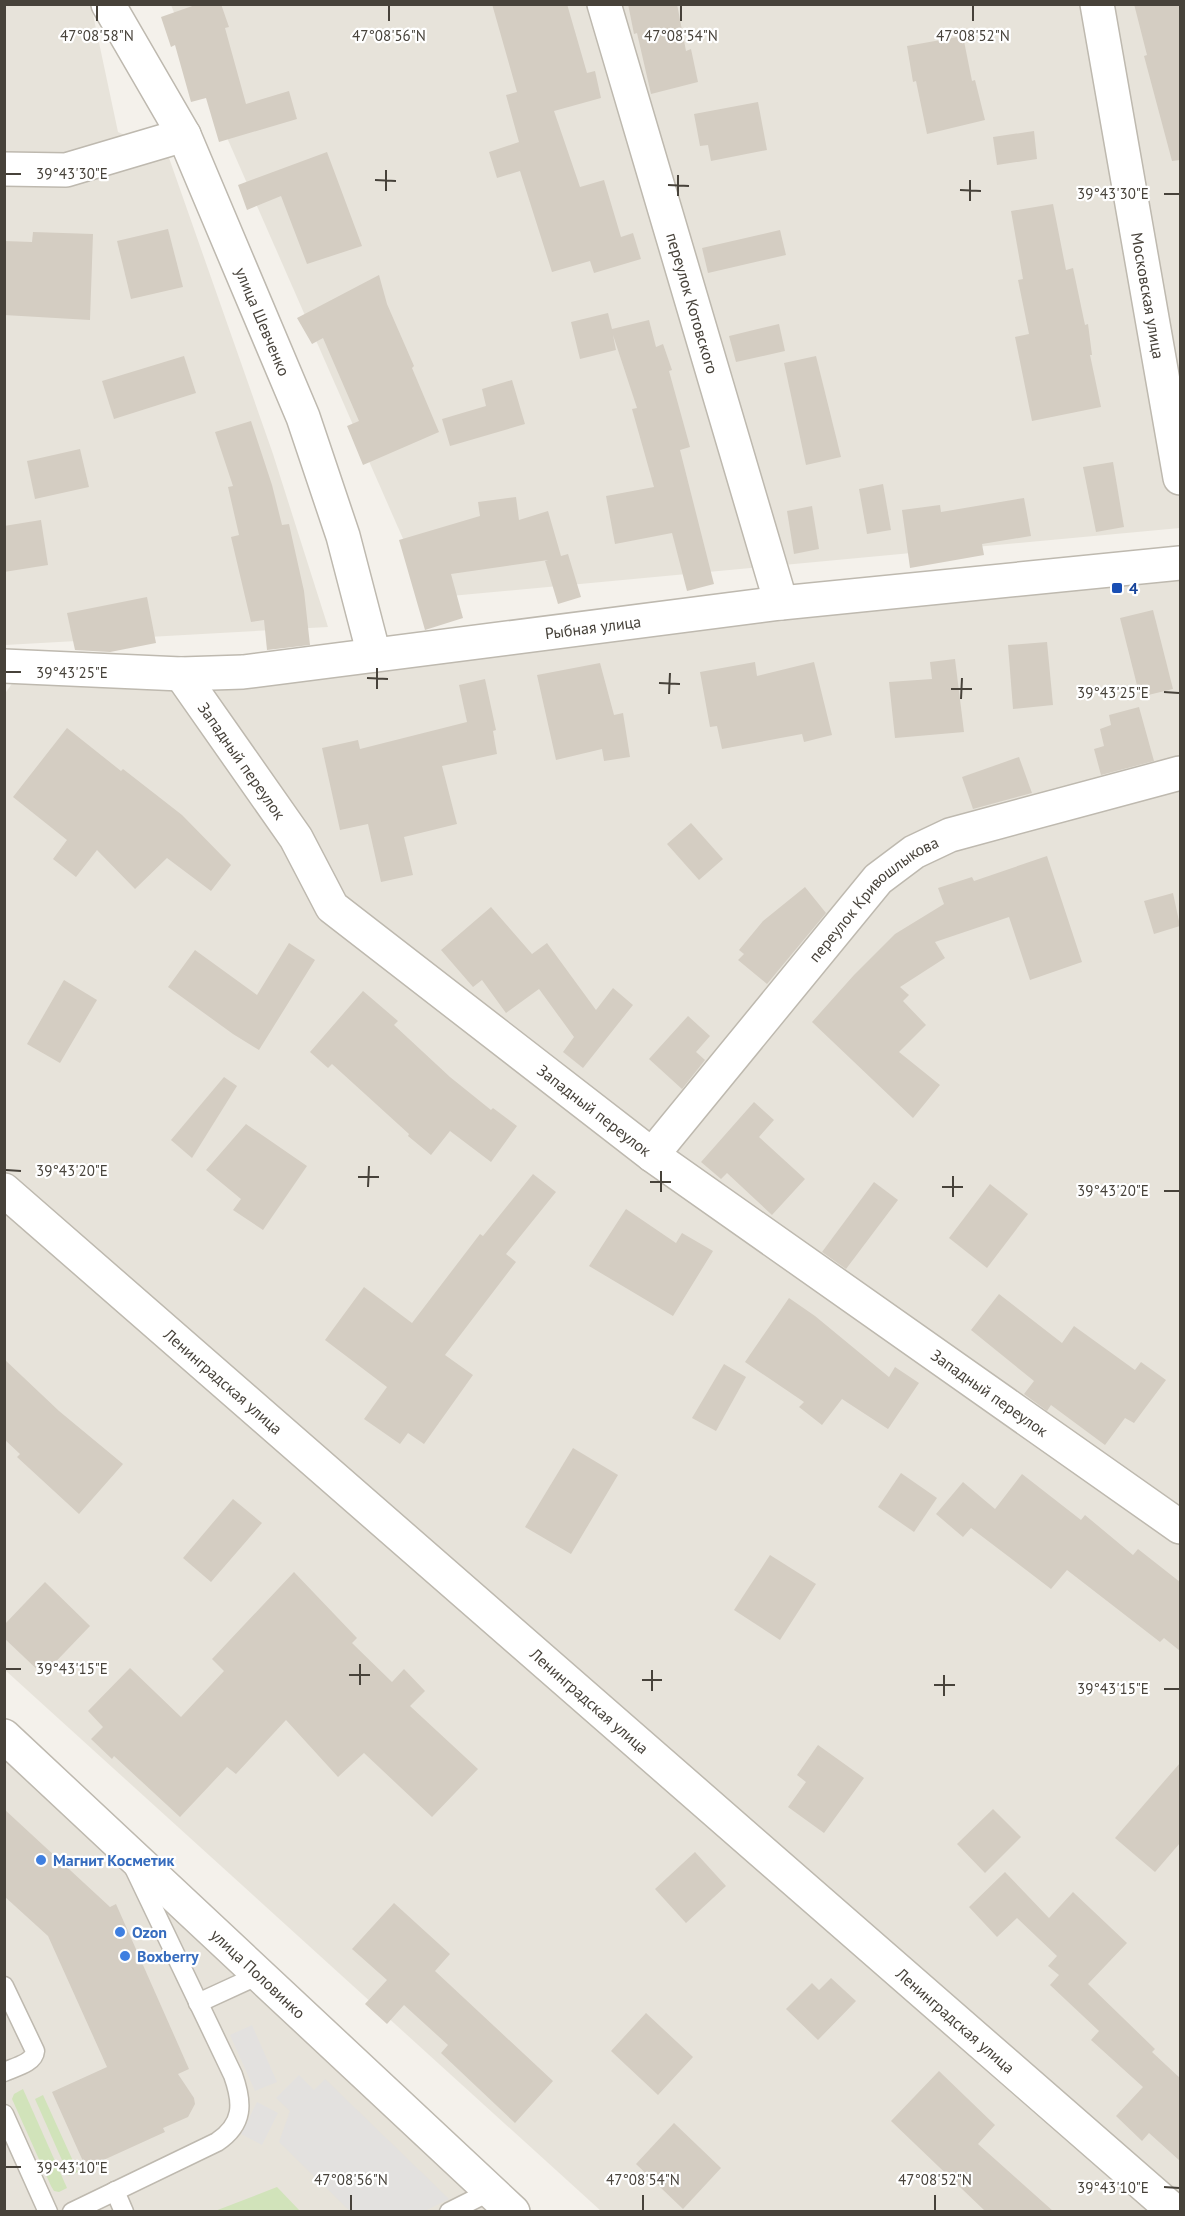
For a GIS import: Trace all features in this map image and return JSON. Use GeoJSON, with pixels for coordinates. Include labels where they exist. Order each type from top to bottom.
{"type":"FeatureCollection","features":[{"type":"Feature","properties":{"kind":"street","name":"улица Шевченко"},"geometry":{"type":"LineString","coordinates":[[108,4],[184,135],[303,417],[343,536],[375,655]]}},
{"type":"Feature","properties":{"kind":"street","name":"переулок Котовского"},"geometry":{"type":"LineString","coordinates":[[604,4],[781,603]]}},
{"type":"Feature","properties":{"kind":"street","name":"Московская улица"},"geometry":{"type":"LineString","coordinates":[[1097,4],[1180,478]]}},
{"type":"Feature","properties":{"kind":"street"},"geometry":{"type":"LineString","coordinates":[[4,168],[66,171],[184,135]]}},
{"type":"Feature","properties":{"kind":"street","name":"Рыбная улица"},"geometry":{"type":"LineString","coordinates":[[4,666],[181,674],[243,672],[781,603],[1180,563]]}},
{"type":"Feature","properties":{"kind":"street","name":"Западный переулок"},"geometry":{"type":"LineString","coordinates":[[181,674],[296,838],[332,907],[652,1155],[1180,1527]]}},
{"type":"Feature","properties":{"kind":"street","name":"переулок Кривошлыкова"},"geometry":{"type":"LineString","coordinates":[[652,1155],[878,879],[914,852],[950,835],[1180,773]]}},
{"type":"Feature","properties":{"kind":"street","name":"Ленинградская улица"},"geometry":{"type":"LineString","coordinates":[[4,1190],[1175,2211]]}},
{"type":"Feature","properties":{"kind":"street","name":"улица Половинко"},"geometry":{"type":"LineString","coordinates":[[4,1736],[502,2201]]}},
{"type":"Feature","properties":{"kind":"lane"},"geometry":{"type":"LineString","coordinates":[[72,2211],[217,2142],[229,2134],[237,2120],[240,2107],[238,2090],[127,1853]]}},
{"type":"Feature","properties":{"kind":"lane"},"geometry":{"type":"LineString","coordinates":[[198,2003],[259,1976]]}},
{"type":"Feature","properties":{"kind":"lane"},"geometry":{"type":"LineString","coordinates":[[4,1986],[35,2051],[32,2060],[4,2072]]}},
{"type":"Feature","properties":{"kind":"lane"},"geometry":{"type":"LineString","coordinates":[[4,2114],[48,2211]]}},
{"type":"Feature","properties":{"kind":"lane"},"geometry":{"type":"LineString","coordinates":[[115,2191],[124,2211]]}},
{"type":"Feature","properties":{"kind":"lane"},"geometry":{"type":"LineString","coordinates":[[449,2211],[502,2201]]}},
{"type":"Feature","properties":{"kind":"shaded area"},"geometry":{"type":"Polygon","coordinates":[[[5,5],[91,5],[118,132],[168,155],[273,454],[328,627],[5,645],[5,5]]]}},
{"type":"Feature","properties":{"kind":"shaded area"},"geometry":{"type":"Polygon","coordinates":[[[171,5],[1180,5],[1180,528],[429,598],[196,67],[171,5]]]}},
{"type":"Feature","properties":{"kind":"shaded area"},"geometry":{"type":"Polygon","coordinates":[[[1180,577],[1180,2211],[601,2211],[5,1670],[4,695],[13,682],[1180,577]]]}},
{"type":"Feature","properties":{"kind":"shaded area"},"geometry":{"type":"Polygon","coordinates":[[[5,1759],[489,2211],[5,2211],[5,1759]]]}},
{"type":"Feature","properties":{"kind":"shaded area"},"geometry":{"type":"Polygon","coordinates":[[[252,2025],[277,2082],[255,2091],[230,2035],[252,2025]]]}},
{"type":"Feature","properties":{"kind":"shaded area"},"geometry":{"type":"Polygon","coordinates":[[[299,2075],[314,2090],[325,2079],[449,2199],[425,2211],[350,2211],[279,2142],[290,2111],[276,2098],[299,2075]]]}},
{"type":"Feature","properties":{"kind":"shaded area"},"geometry":{"type":"Polygon","coordinates":[[[257,2102],[278,2113],[262,2145],[241,2134],[257,2102]]]}},
{"type":"Feature","properties":{"kind":"green space"},"geometry":{"type":"Polygon","coordinates":[[[23,2089],[67,2188],[59,2192],[54,2191],[51,2186],[12,2099],[14,2094],[23,2089]]]}},
{"type":"Feature","properties":{"kind":"green space"},"geometry":{"type":"Polygon","coordinates":[[[43,2095],[78,2172],[69,2176],[35,2099],[43,2095]]]}},
{"type":"Feature","properties":{"kind":"green space"},"geometry":{"type":"Polygon","coordinates":[[[277,2187],[300,2211],[215,2211],[277,2187]]]}},
{"type":"Feature","properties":{"kind":"building"},"geometry":{"type":"Polygon","coordinates":[[[198,4],[221,4],[229,27],[225,28],[246,104],[289,91],[297,119],[219,142],[206,98],[191,102],[175,45],[171,47],[161,17],[198,4]]]}},
{"type":"Feature","properties":{"kind":"building"},"geometry":{"type":"Polygon","coordinates":[[[492,4],[567,4],[587,73],[595,71],[601,98],[554,111],[580,187],[604,180],[621,237],[633,233],[641,259],[594,273],[590,261],[552,272],[520,171],[497,178],[489,152],[519,142],[506,95],[517,92],[492,4]]]}},
{"type":"Feature","properties":{"kind":"building"},"geometry":{"type":"Polygon","coordinates":[[[628,4],[677,4],[686,51],[691,49],[698,82],[651,94],[628,4]]]}},
{"type":"Feature","properties":{"kind":"building"},"geometry":{"type":"Polygon","coordinates":[[[1134,4],[1180,4],[1180,160],[1172,161],[1144,56],[1147,55],[1134,4]]]}},
{"type":"Feature","properties":{"kind":"building"},"geometry":{"type":"Polygon","coordinates":[[[963,36],[972,81],[975,80],[985,120],[927,134],[916,81],[913,82],[907,46],[963,36]]]}},
{"type":"Feature","properties":{"kind":"building"},"geometry":{"type":"Polygon","coordinates":[[[758,102],[767,150],[711,161],[708,145],[700,146],[694,114],[758,102]]]}},
{"type":"Feature","properties":{"kind":"building"},"geometry":{"type":"Polygon","coordinates":[[[1034,131],[1037,159],[997,165],[993,137],[1034,131]]]}},
{"type":"Feature","properties":{"kind":"building"},"geometry":{"type":"Polygon","coordinates":[[[327,152],[362,246],[307,264],[281,196],[247,210],[238,185],[327,152]]]}},
{"type":"Feature","properties":{"kind":"building"},"geometry":{"type":"Polygon","coordinates":[[[1053,204],[1066,270],[1073,268],[1085,325],[1088,324],[1092,355],[1090,355],[1101,407],[1032,421],[1015,337],[1029,334],[1018,280],[1023,279],[1011,211],[1053,204]]]}},
{"type":"Feature","properties":{"kind":"building"},"geometry":{"type":"Polygon","coordinates":[[[168,229],[183,287],[131,299],[117,241],[168,229]]]}},
{"type":"Feature","properties":{"kind":"building"},"geometry":{"type":"Polygon","coordinates":[[[780,230],[786,255],[708,273],[702,248],[780,230]]]}},
{"type":"Feature","properties":{"kind":"building"},"geometry":{"type":"Polygon","coordinates":[[[33,232],[93,234],[90,320],[4,315],[4,241],[32,242],[33,232]]]}},
{"type":"Feature","properties":{"kind":"building"},"geometry":{"type":"Polygon","coordinates":[[[379,275],[387,304],[439,432],[363,465],[347,426],[359,421],[323,338],[312,344],[297,318],[379,275]]]}},
{"type":"Feature","properties":{"kind":"building"},"geometry":{"type":"Polygon","coordinates":[[[608,313],[612,329],[649,320],[656,347],[663,344],[672,370],[669,371],[690,447],[680,450],[714,584],[687,591],[672,533],[615,544],[606,496],[654,487],[632,409],[637,408],[613,335],[616,350],[580,359],[571,322],[608,313]]]}},
{"type":"Feature","properties":{"kind":"building"},"geometry":{"type":"Polygon","coordinates":[[[779,324],[785,351],[736,362],[729,336],[779,324]]]}},
{"type":"Feature","properties":{"kind":"building"},"geometry":{"type":"Polygon","coordinates":[[[184,356],[196,393],[114,419],[102,381],[184,356]]]}},
{"type":"Feature","properties":{"kind":"building"},"geometry":{"type":"Polygon","coordinates":[[[816,356],[841,457],[806,465],[784,363],[816,356]]]}},
{"type":"Feature","properties":{"kind":"building"},"geometry":{"type":"Polygon","coordinates":[[[512,380],[525,424],[450,446],[442,419],[486,406],[482,389],[512,380]]]}},
{"type":"Feature","properties":{"kind":"building"},"geometry":{"type":"Polygon","coordinates":[[[251,421],[272,485],[282,525],[289,524],[304,591],[310,645],[267,650],[264,620],[251,622],[231,537],[239,535],[228,487],[233,486],[215,432],[251,421]]]}},
{"type":"Feature","properties":{"kind":"building"},"geometry":{"type":"Polygon","coordinates":[[[80,449],[89,487],[35,499],[27,461],[80,449]]]}},
{"type":"Feature","properties":{"kind":"building"},"geometry":{"type":"Polygon","coordinates":[[[1113,462],[1124,527],[1096,532],[1083,467],[1113,462]]]}},
{"type":"Feature","properties":{"kind":"building"},"geometry":{"type":"Polygon","coordinates":[[[883,484],[891,530],[867,534],[859,489],[883,484]]]}},
{"type":"Feature","properties":{"kind":"building"},"geometry":{"type":"Polygon","coordinates":[[[516,497],[519,520],[548,511],[561,556],[568,554],[581,597],[558,604],[545,561],[548,560],[451,574],[463,618],[425,630],[399,540],[480,516],[478,502],[516,497]]]}},
{"type":"Feature","properties":{"kind":"building"},"geometry":{"type":"Polygon","coordinates":[[[1024,498],[1031,536],[982,544],[984,555],[910,568],[902,510],[940,505],[941,512],[1024,498]]]}},
{"type":"Feature","properties":{"kind":"building"},"geometry":{"type":"Polygon","coordinates":[[[812,506],[819,549],[794,554],[787,511],[812,506]]]}},
{"type":"Feature","properties":{"kind":"building"},"geometry":{"type":"Polygon","coordinates":[[[41,520],[48,565],[4,572],[4,526],[41,520]]]}},
{"type":"Feature","properties":{"kind":"building"},"geometry":{"type":"Polygon","coordinates":[[[147,597],[156,643],[110,652],[75,650],[67,613],[147,597]]]}},
{"type":"Feature","properties":{"kind":"building"},"geometry":{"type":"Polygon","coordinates":[[[1153,610],[1173,689],[1140,697],[1120,618],[1153,610]]]}},
{"type":"Feature","properties":{"kind":"building"},"geometry":{"type":"Polygon","coordinates":[[[1047,642],[1053,705],[1013,709],[1008,645],[1047,642]]]}},
{"type":"Feature","properties":{"kind":"building"},"geometry":{"type":"Polygon","coordinates":[[[955,659],[964,732],[895,738],[889,682],[932,679],[930,662],[955,659]]]}},
{"type":"Feature","properties":{"kind":"building"},"geometry":{"type":"Polygon","coordinates":[[[755,662],[757,676],[814,662],[832,735],[804,742],[802,734],[722,749],[717,726],[710,727],[700,672],[755,662]]]}},
{"type":"Feature","properties":{"kind":"building"},"geometry":{"type":"Polygon","coordinates":[[[600,663],[614,715],[623,713],[630,757],[604,761],[602,749],[556,760],[537,675],[600,663]]]}},
{"type":"Feature","properties":{"kind":"building"},"geometry":{"type":"Polygon","coordinates":[[[485,679],[496,730],[493,731],[497,754],[442,766],[457,824],[404,837],[413,875],[381,882],[368,824],[340,830],[322,748],[358,740],[360,749],[467,722],[459,685],[485,679]]]}},
{"type":"Feature","properties":{"kind":"building"},"geometry":{"type":"Polygon","coordinates":[[[1139,707],[1154,761],[1101,775],[1094,749],[1104,746],[1100,729],[1111,725],[1109,715],[1139,707]]]}},
{"type":"Feature","properties":{"kind":"building"},"geometry":{"type":"Polygon","coordinates":[[[67,728],[182,815],[231,865],[211,891],[167,858],[135,889],[97,850],[76,877],[53,859],[67,840],[13,797],[67,728]]]}},
{"type":"Feature","properties":{"kind":"building"},"geometry":{"type":"Polygon","coordinates":[[[1019,757],[1032,793],[973,809],[962,777],[1019,757]]]}},
{"type":"Feature","properties":{"kind":"building"},"geometry":{"type":"Polygon","coordinates":[[[691,823],[723,859],[699,880],[667,844],[691,823]]]}},
{"type":"Feature","properties":{"kind":"building"},"geometry":{"type":"Polygon","coordinates":[[[1047,856],[1082,962],[1030,980],[1009,917],[935,942],[945,958],[900,987],[909,995],[903,1001],[926,1025],[899,1052],[940,1085],[913,1118],[812,1022],[895,934],[944,904],[938,888],[972,877],[974,881],[1047,856]]]}},
{"type":"Feature","properties":{"kind":"building"},"geometry":{"type":"Polygon","coordinates":[[[805,887],[826,913],[767,984],[738,960],[744,954],[739,950],[763,921],[805,887]]]}},
{"type":"Feature","properties":{"kind":"building"},"geometry":{"type":"Polygon","coordinates":[[[1173,893],[1180,926],[1154,934],[1144,901],[1173,893]]]}},
{"type":"Feature","properties":{"kind":"building"},"geometry":{"type":"Polygon","coordinates":[[[491,907],[532,954],[547,943],[596,1010],[613,988],[633,1005],[583,1068],[563,1052],[574,1037],[539,989],[506,1013],[482,980],[473,987],[441,950],[491,907]]]}},
{"type":"Feature","properties":{"kind":"building"},"geometry":{"type":"Polygon","coordinates":[[[289,943],[315,960],[259,1050],[168,987],[195,950],[257,995],[289,943]]]}},
{"type":"Feature","properties":{"kind":"building"},"geometry":{"type":"Polygon","coordinates":[[[64,980],[97,1000],[60,1063],[27,1044],[64,980]]]}},
{"type":"Feature","properties":{"kind":"building"},"geometry":{"type":"Polygon","coordinates":[[[363,991],[398,1021],[394,1025],[450,1077],[491,1110],[493,1108],[517,1126],[491,1162],[450,1131],[431,1155],[332,1064],[328,1068],[310,1052],[363,991]]]}},
{"type":"Feature","properties":{"kind":"building"},"geometry":{"type":"Polygon","coordinates":[[[688,1016],[710,1036],[696,1052],[705,1060],[682,1089],[649,1059],[688,1016]]]}},
{"type":"Feature","properties":{"kind":"building"},"geometry":{"type":"Polygon","coordinates":[[[224,1077],[237,1086],[192,1158],[171,1140],[224,1077]]]}},
{"type":"Feature","properties":{"kind":"building"},"geometry":{"type":"Polygon","coordinates":[[[754,1102],[774,1120],[759,1137],[805,1179],[772,1215],[727,1173],[721,1179],[701,1162],[754,1102]]]}},
{"type":"Feature","properties":{"kind":"building"},"geometry":{"type":"Polygon","coordinates":[[[246,1124],[307,1166],[263,1230],[233,1210],[241,1199],[206,1170],[246,1124]]]}},
{"type":"Feature","properties":{"kind":"building"},"geometry":{"type":"Polygon","coordinates":[[[533,1174],[556,1192],[506,1254],[516,1262],[445,1355],[473,1375],[424,1444],[408,1433],[400,1444],[364,1419],[387,1387],[325,1340],[364,1287],[412,1323],[480,1234],[483,1236],[533,1174]]]}},
{"type":"Feature","properties":{"kind":"building"},"geometry":{"type":"Polygon","coordinates":[[[874,1182],[898,1200],[846,1269],[822,1252],[874,1182]]]}},
{"type":"Feature","properties":{"kind":"building"},"geometry":{"type":"Polygon","coordinates":[[[990,1184],[1028,1214],[987,1268],[949,1238],[990,1184]]]}},
{"type":"Feature","properties":{"kind":"building"},"geometry":{"type":"Polygon","coordinates":[[[626,1209],[676,1243],[682,1233],[713,1251],[673,1316],[589,1266],[626,1209]]]}},
{"type":"Feature","properties":{"kind":"building"},"geometry":{"type":"Polygon","coordinates":[[[999,1294],[1062,1343],[1074,1326],[1135,1370],[1141,1362],[1166,1380],[1134,1423],[1125,1418],[1105,1445],[1051,1405],[1047,1411],[1024,1394],[1034,1381],[971,1330],[999,1294]]]}},
{"type":"Feature","properties":{"kind":"building"},"geometry":{"type":"Polygon","coordinates":[[[789,1298],[815,1316],[889,1377],[895,1367],[919,1383],[888,1429],[842,1399],[822,1425],[799,1407],[804,1402],[745,1362],[789,1298]]]}},
{"type":"Feature","properties":{"kind":"building"},"geometry":{"type":"Polygon","coordinates":[[[4,1359],[59,1411],[123,1464],[79,1514],[17,1457],[20,1454],[4,1439],[4,1359]]]}},
{"type":"Feature","properties":{"kind":"building"},"geometry":{"type":"Polygon","coordinates":[[[724,1364],[746,1377],[716,1431],[692,1418],[724,1364]]]}},
{"type":"Feature","properties":{"kind":"building"},"geometry":{"type":"Polygon","coordinates":[[[573,1448],[618,1475],[571,1554],[525,1527],[573,1448]]]}},
{"type":"Feature","properties":{"kind":"building"},"geometry":{"type":"Polygon","coordinates":[[[901,1473],[937,1498],[914,1532],[878,1507],[901,1473]]]}},
{"type":"Feature","properties":{"kind":"building"},"geometry":{"type":"Polygon","coordinates":[[[1022,1474],[1081,1520],[1085,1515],[1133,1555],[1138,1549],[1180,1582],[1180,1651],[1164,1638],[1160,1642],[1067,1570],[1051,1589],[971,1528],[963,1537],[936,1514],[963,1482],[995,1509],[1022,1474]]]}},
{"type":"Feature","properties":{"kind":"building"},"geometry":{"type":"Polygon","coordinates":[[[233,1499],[262,1523],[211,1582],[183,1558],[233,1499]]]}},
{"type":"Feature","properties":{"kind":"building"},"geometry":{"type":"Polygon","coordinates":[[[770,1555],[816,1584],[780,1640],[734,1610],[770,1555]]]}},
{"type":"Feature","properties":{"kind":"building"},"geometry":{"type":"Polygon","coordinates":[[[294,1572],[357,1638],[352,1643],[392,1682],[404,1669],[425,1691],[410,1706],[478,1769],[432,1817],[364,1753],[338,1777],[286,1720],[236,1774],[227,1767],[180,1817],[114,1756],[112,1759],[91,1739],[103,1727],[88,1711],[130,1668],[181,1717],[224,1671],[212,1659],[294,1572]]]}},
{"type":"Feature","properties":{"kind":"building"},"geometry":{"type":"Polygon","coordinates":[[[45,1582],[90,1626],[43,1675],[4,1638],[4,1625],[45,1582]]]}},
{"type":"Feature","properties":{"kind":"building"},"geometry":{"type":"Polygon","coordinates":[[[818,1745],[864,1778],[824,1833],[788,1807],[806,1782],[797,1775],[818,1745]]]}},
{"type":"Feature","properties":{"kind":"building"},"geometry":{"type":"Polygon","coordinates":[[[1180,1763],[1180,1843],[1155,1872],[1115,1838],[1180,1763]]]}},
{"type":"Feature","properties":{"kind":"building"},"geometry":{"type":"Polygon","coordinates":[[[4,1809],[110,1907],[116,1904],[189,2069],[178,2074],[194,2098],[195,2104],[188,2117],[163,2128],[165,2132],[86,2168],[52,2092],[107,2067],[48,1936],[4,1896],[4,1809]]]}},
{"type":"Feature","properties":{"kind":"building"},"geometry":{"type":"Polygon","coordinates":[[[993,1809],[1021,1837],[985,1873],[957,1844],[993,1809]]]}},
{"type":"Feature","properties":{"kind":"building"},"geometry":{"type":"Polygon","coordinates":[[[695,1852],[726,1886],[686,1923],[655,1889],[695,1852]]]}},
{"type":"Feature","properties":{"kind":"building"},"geometry":{"type":"Polygon","coordinates":[[[1005,1872],[1049,1918],[1073,1892],[1127,1943],[1088,1984],[1155,2049],[1152,2052],[1180,2078],[1180,2161],[1149,2133],[1142,2141],[1116,2116],[1143,2087],[1091,2040],[1099,2031],[1050,1985],[1059,1975],[1048,1966],[1057,1956],[1017,1918],[997,1937],[969,1907],[1005,1872]]]}},
{"type":"Feature","properties":{"kind":"building"},"geometry":{"type":"Polygon","coordinates":[[[394,1903],[450,1954],[435,1971],[553,2081],[515,2123],[441,2053],[448,2045],[404,2005],[387,2024],[365,2004],[387,1980],[352,1949],[394,1903]]]}},
{"type":"Feature","properties":{"kind":"building"},"geometry":{"type":"Polygon","coordinates":[[[831,1978],[856,2001],[818,2040],[786,2009],[812,1983],[819,1990],[831,1978]]]}},
{"type":"Feature","properties":{"kind":"building"},"geometry":{"type":"Polygon","coordinates":[[[646,2013],[693,2057],[658,2095],[611,2051],[646,2013]]]}},
{"type":"Feature","properties":{"kind":"building"},"geometry":{"type":"Polygon","coordinates":[[[939,2071],[995,2125],[978,2144],[1053,2211],[985,2211],[891,2121],[939,2071]]]}},
{"type":"Feature","properties":{"kind":"building"},"geometry":{"type":"Polygon","coordinates":[[[674,2123],[721,2168],[683,2209],[636,2164],[674,2123]]]}},
{"type":"Feature","properties":{"kind":"place","name":"4"},"geometry":{"type":"Point","coordinates":[1117,588]}},
{"type":"Feature","properties":{"kind":"place","name":"Магнит Косметик"},"geometry":{"type":"Point","coordinates":[41,1860]}},
{"type":"Feature","properties":{"kind":"place","name":"Ozon"},"geometry":{"type":"Point","coordinates":[120,1932]}},
{"type":"Feature","properties":{"kind":"place","name":"Boxberry"},"geometry":{"type":"Point","coordinates":[125,1956]}}]}
